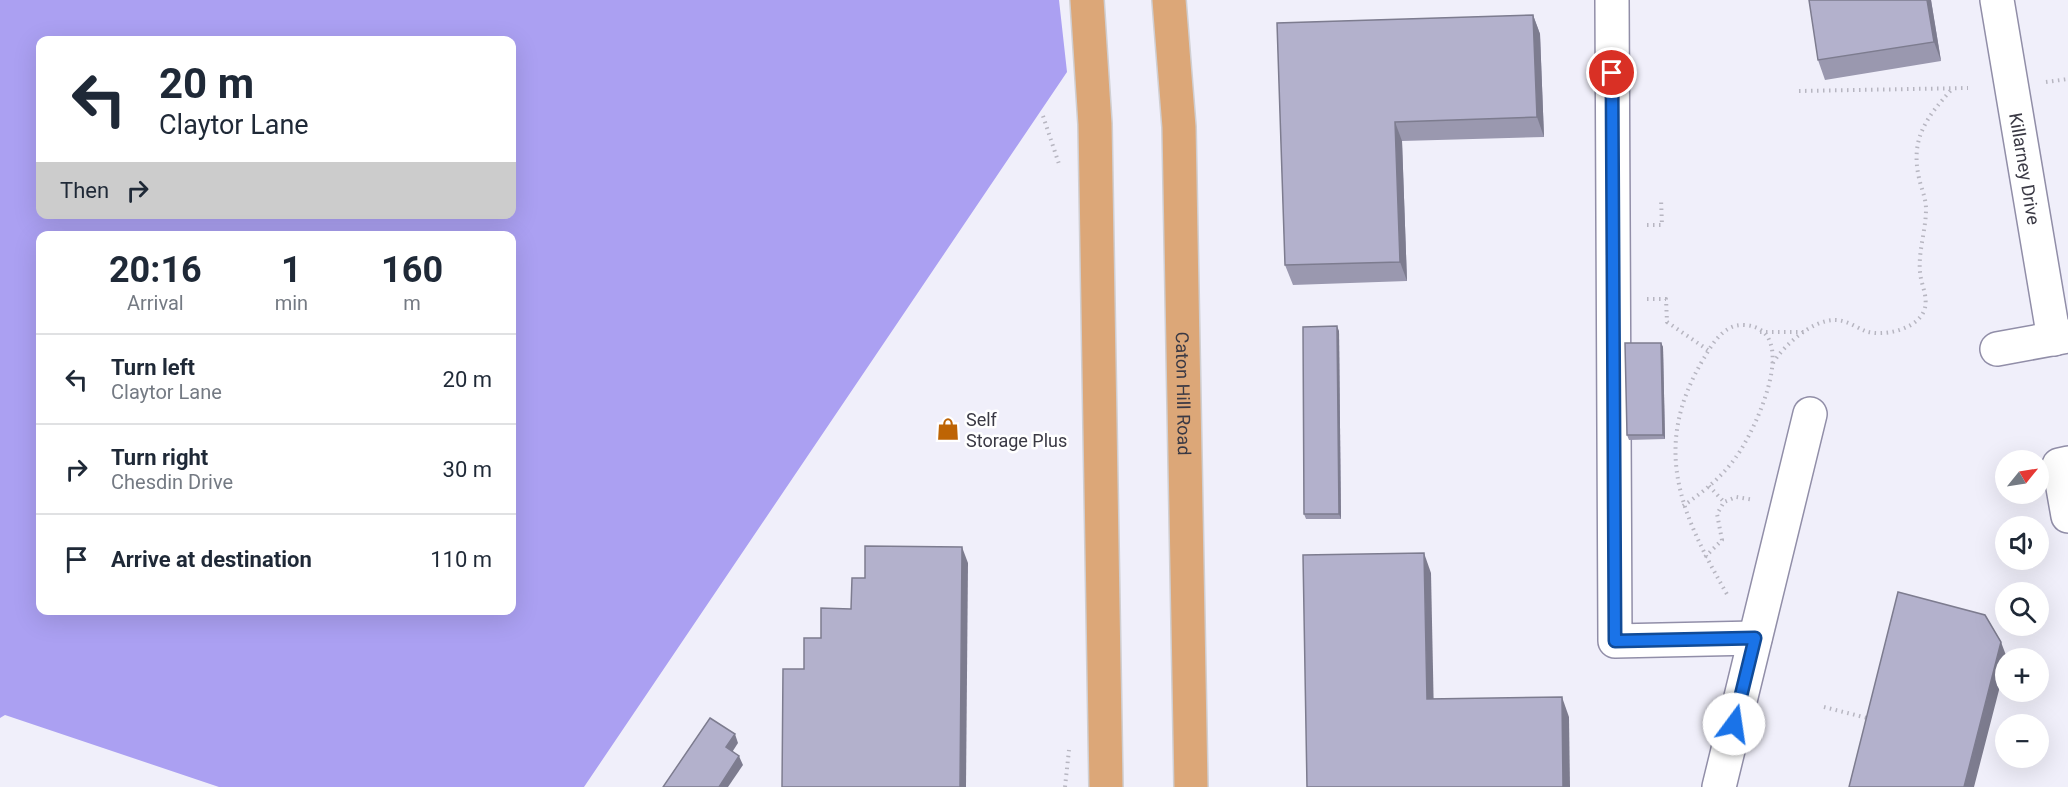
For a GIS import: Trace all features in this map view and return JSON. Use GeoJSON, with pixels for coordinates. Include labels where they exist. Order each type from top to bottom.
{"type":"FeatureCollection","features":[{"type":"Feature","properties":{"kind":"main road"},"geometry":{"type":"LineString","coordinates":[[1087,0],[1096,135],[1106,787]]}},
{"type":"Feature","properties":{"kind":"main road","name":"Caton Hill Road"},"geometry":{"type":"LineString","coordinates":[[1169,0],[1179,127],[1191,787]]}},
{"type":"Feature","properties":{"kind":"street"},"geometry":{"type":"LineString","coordinates":[[1612,0],[1615,641],[1755,638]]}},
{"type":"Feature","properties":{"kind":"street","name":"Killarney Drive"},"geometry":{"type":"LineString","coordinates":[[1996,0],[2061,337]]}},
{"type":"Feature","properties":{"kind":"street"},"geometry":{"type":"LineString","coordinates":[[1997,349],[2061,337]]}},
{"type":"Feature","properties":{"kind":"street"},"geometry":{"type":"LineString","coordinates":[[1719,787],[1810,414]]}},
{"type":"Feature","properties":{"kind":"street"},"geometry":{"type":"LineString","coordinates":[[2068,463],[2059,465],[2068,516]]}},
{"type":"Feature","properties":{"kind":"path"},"geometry":{"type":"LineString","coordinates":[[2046,82],[2068,79]]}},
{"type":"Feature","properties":{"kind":"path"},"geometry":{"type":"LineString","coordinates":[[1683,506],[1709,486],[1738,455],[1758,421],[1773,364],[1782,351],[1804,332],[1836,320],[1867,332],[1889,332],[1911,326],[1924,312],[1925,293],[1920,269],[1926,206],[1917,168],[1916,143],[1925,120],[1952,88]]}},
{"type":"Feature","properties":{"kind":"path"},"geometry":{"type":"LineString","coordinates":[[1799,92],[1968,88]]}},
{"type":"Feature","properties":{"kind":"path"},"geometry":{"type":"LineString","coordinates":[[1640,230],[1643,225],[1662,225],[1661,199]]}},
{"type":"Feature","properties":{"kind":"path"},"geometry":{"type":"LineString","coordinates":[[1640,296],[1644,299],[1666,299],[1667,322],[1708,350]]}},
{"type":"Feature","properties":{"kind":"path"},"geometry":{"type":"LineString","coordinates":[[1728,596],[1705,557],[1683,506],[1676,460],[1678,426],[1685,395],[1708,350],[1731,328],[1747,325],[1761,332],[1804,332]]}},
{"type":"Feature","properties":{"kind":"path"},"geometry":{"type":"LineString","coordinates":[[1761,332],[1769,344],[1773,364]]}},
{"type":"Feature","properties":{"kind":"path"},"geometry":{"type":"LineString","coordinates":[[1709,486],[1724,502]]}},
{"type":"Feature","properties":{"kind":"path"},"geometry":{"type":"LineString","coordinates":[[1705,557],[1722,540],[1717,514],[1724,502],[1736,497],[1755,500]]}},
{"type":"Feature","properties":{"kind":"path"},"geometry":{"type":"LineString","coordinates":[[1824,707],[1872,720]]}},
{"type":"Feature","properties":{"kind":"shaded area"},"geometry":{"type":"Polygon","coordinates":[[[0,0],[1059,0],[1067,72],[584,787],[219,787],[5,715],[0,718],[0,0]]]}},
{"type":"Feature","properties":{"kind":"building"},"geometry":{"type":"Polygon","coordinates":[[[1809,0],[1927,0],[1934,42],[1818,60],[1809,0]]]}},
{"type":"Feature","properties":{"kind":"building"},"geometry":{"type":"Polygon","coordinates":[[[1533,15],[1537,117],[1395,122],[1400,262],[1285,265],[1277,23],[1533,15]]]}},
{"type":"Feature","properties":{"kind":"building"},"geometry":{"type":"Polygon","coordinates":[[[1337,326],[1339,514],[1304,514],[1303,327],[1337,326]]]}},
{"type":"Feature","properties":{"kind":"building"},"geometry":{"type":"Polygon","coordinates":[[[1625,343],[1661,343],[1663,435],[1627,435],[1625,343]]]}},
{"type":"Feature","properties":{"kind":"building"},"geometry":{"type":"Polygon","coordinates":[[[865,546],[962,547],[960,787],[782,787],[783,669],[804,669],[804,638],[821,638],[821,608],[851,609],[852,578],[865,578],[865,546]]]}},
{"type":"Feature","properties":{"kind":"building"},"geometry":{"type":"Polygon","coordinates":[[[1424,553],[1427,699],[1562,697],[1563,787],[1307,787],[1303,555],[1424,553]]]}},
{"type":"Feature","properties":{"kind":"building"},"geometry":{"type":"Polygon","coordinates":[[[1898,592],[1985,615],[1995,636],[2001,642],[1999,648],[1995,648],[1995,666],[1964,787],[1849,787],[1898,592]]]}},
{"type":"Feature","properties":{"kind":"building"},"geometry":{"type":"Polygon","coordinates":[[[710,718],[735,734],[726,747],[739,756],[719,787],[663,787],[710,718]]]}},
{"type":"Feature","properties":{"kind":"place","name":"Self Storage Plus"},"geometry":{"type":"Point","coordinates":[948,429]}},
{"type":"Feature","properties":{"kind":"route"},"geometry":{"type":"LineString","coordinates":[[1612,73],[1615,641],[1755,638],[1734,724]]}}]}
